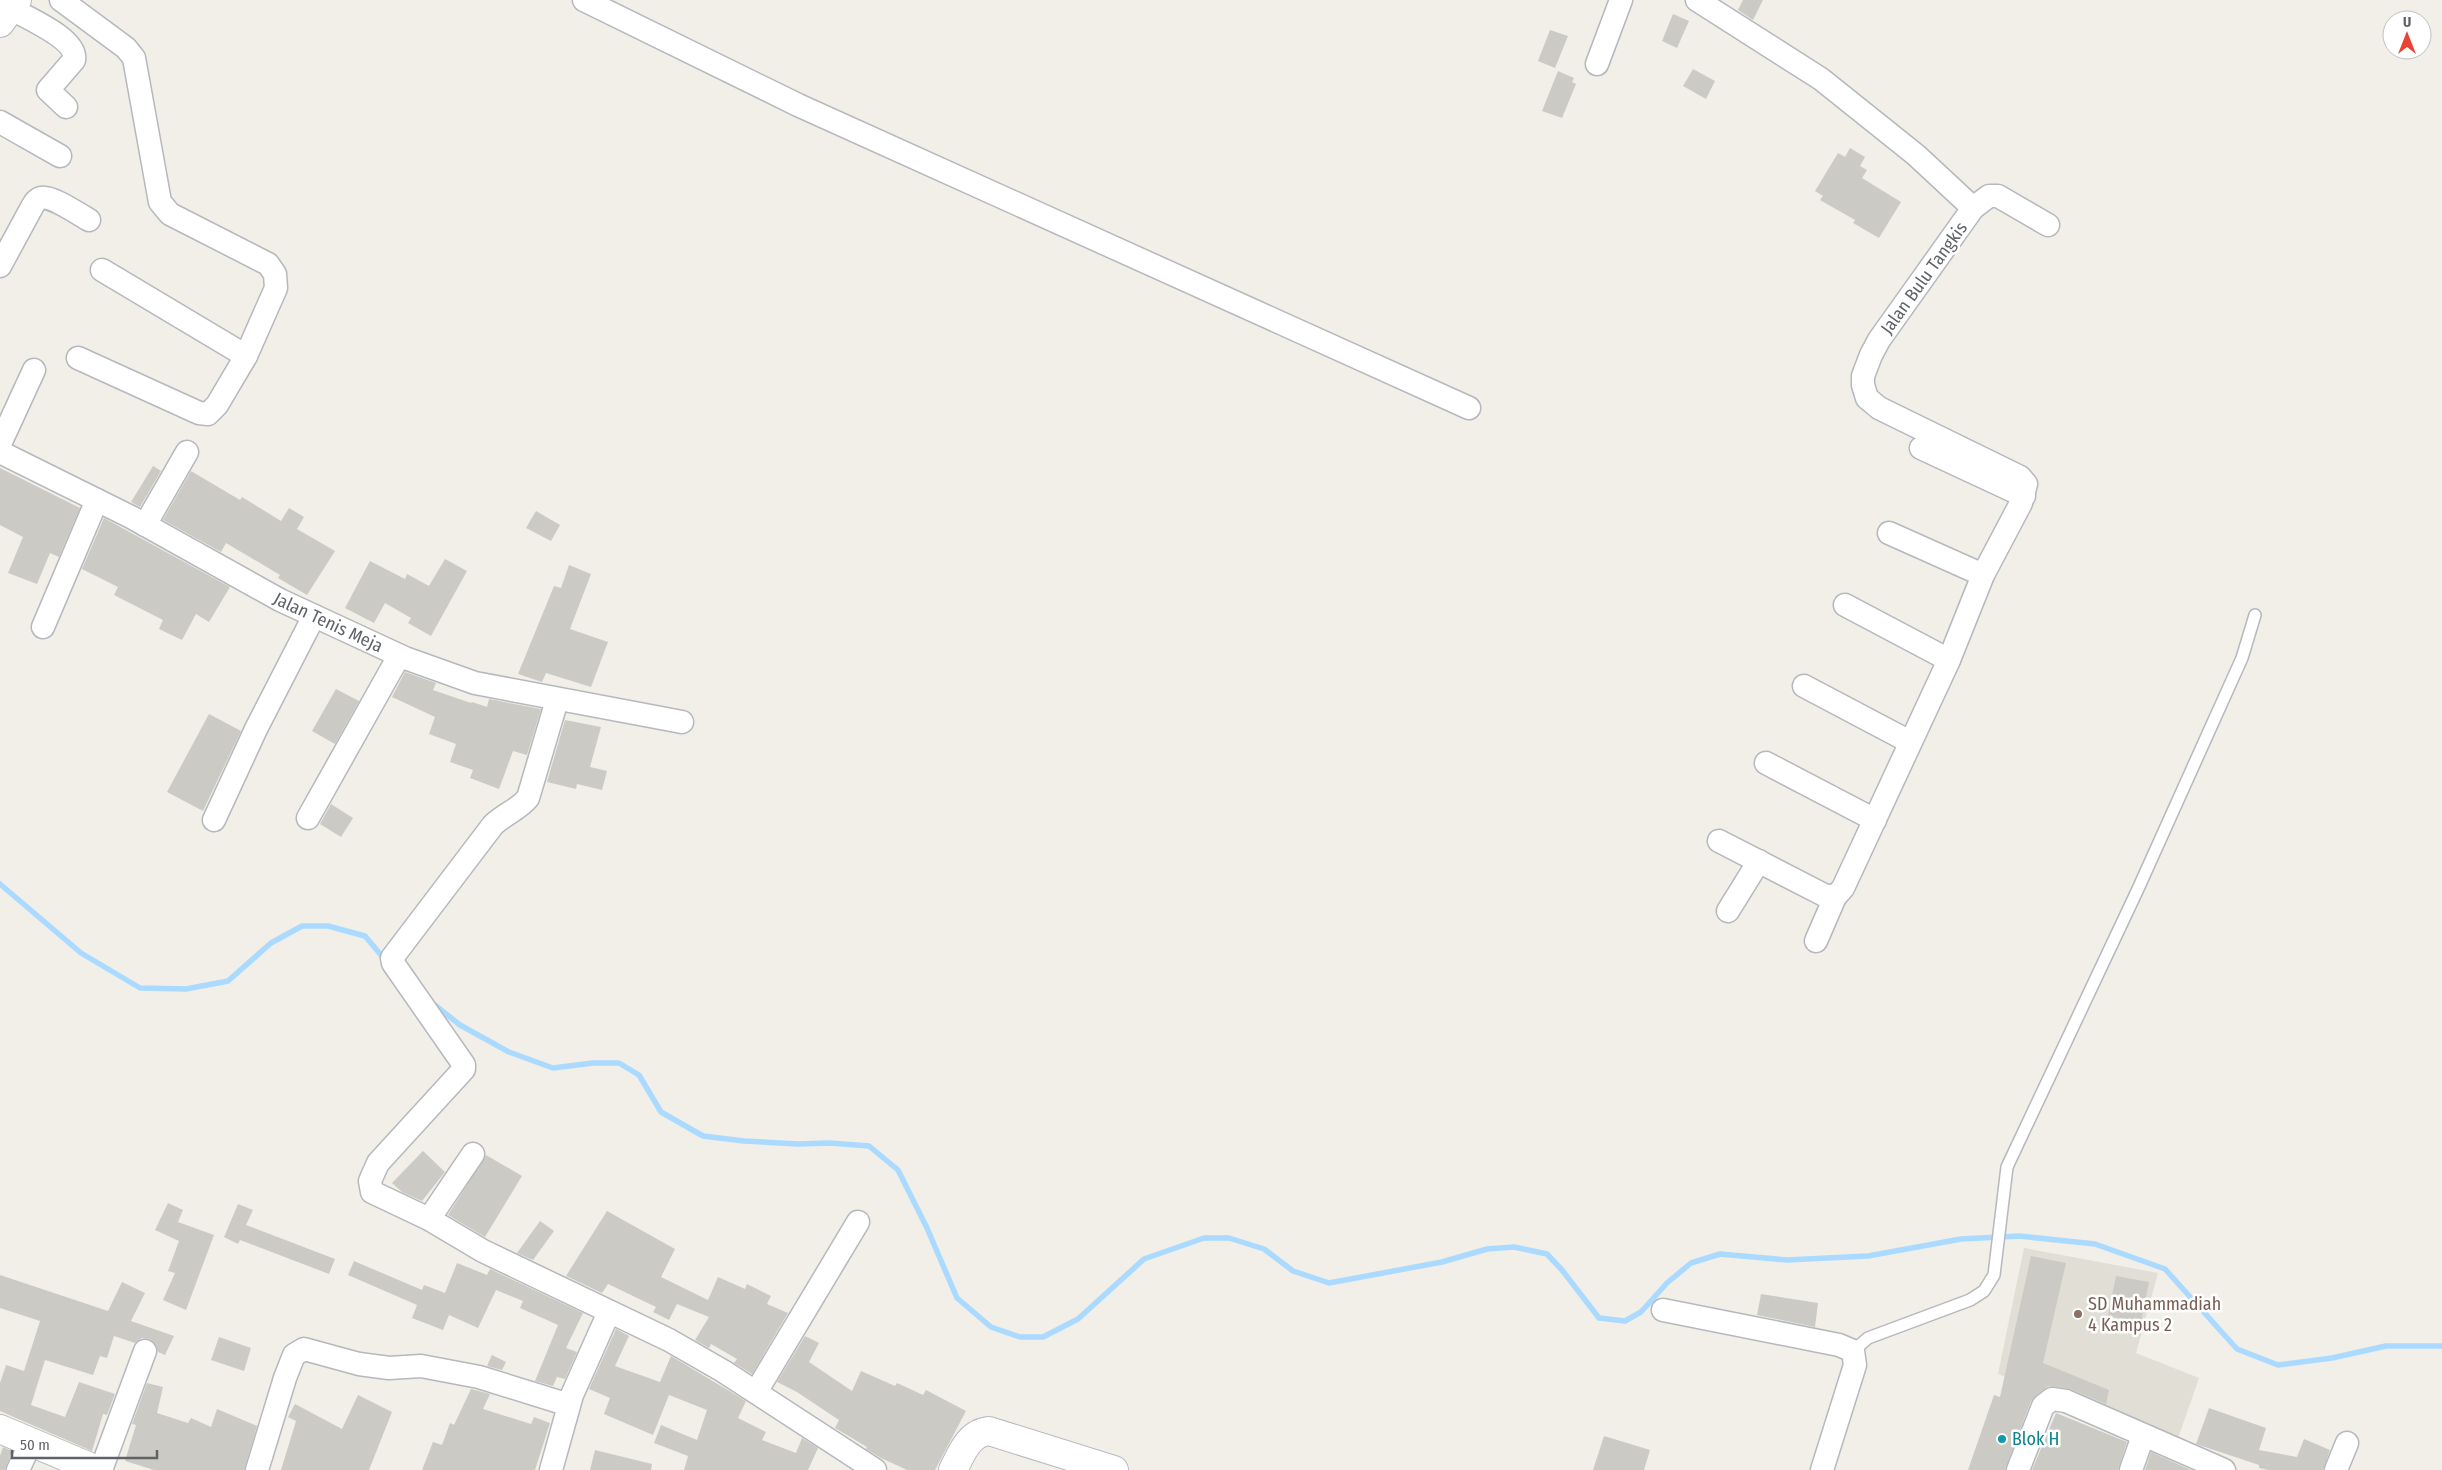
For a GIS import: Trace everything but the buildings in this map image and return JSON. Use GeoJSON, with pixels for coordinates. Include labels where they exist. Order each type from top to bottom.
{"type":"FeatureCollection","features":[{"type":"Feature","properties":{"kind":"street"},"geometry":{"type":"LineString","coordinates":[[61,0],[126,48],[134,58],[160,202],[163,208],[170,214],[268,264],[275,274],[276,288],[246,356],[217,405],[208,414],[199,413],[78,358]]}},
{"type":"Feature","properties":{"kind":"street"},"geometry":{"type":"LineString","coordinates":[[584,0],[798,105],[1469,408]]}},
{"type":"Feature","properties":{"kind":"street"},"geometry":{"type":"LineString","coordinates":[[1597,64],[1621,0]]}},
{"type":"Feature","properties":{"kind":"street","name":"Jalan Bulu Tangkis"},"geometry":{"type":"LineString","coordinates":[[1697,0],[1821,80],[1916,155],[1973,208],[1879,340],[1867,365],[1862,385],[1867,398],[1879,408],[2022,487]]}},
{"type":"Feature","properties":{"kind":"street"},"geometry":{"type":"LineString","coordinates":[[9,10],[62,38],[72,47],[74,60],[48,90],[66,107]]}},
{"type":"Feature","properties":{"kind":"street"},"geometry":{"type":"LineString","coordinates":[[0,122],[60,156]]}},
{"type":"Feature","properties":{"kind":"street"},"geometry":{"type":"LineString","coordinates":[[1973,208],[1989,196],[1998,196],[2048,225]]}},
{"type":"Feature","properties":{"kind":"street"},"geometry":{"type":"LineString","coordinates":[[0,266],[32,206],[39,199],[44,198],[53,201],[89,220]]}},
{"type":"Feature","properties":{"kind":"street"},"geometry":{"type":"LineString","coordinates":[[102,270],[246,356]]}},
{"type":"Feature","properties":{"kind":"street"},"geometry":{"type":"LineString","coordinates":[[0,444],[34,370]]}},
{"type":"Feature","properties":{"kind":"street"},"geometry":{"type":"LineString","coordinates":[[1816,941],[1835,897],[1843,888],[1949,660],[1983,575],[2022,487],[1921,448]]}},
{"type":"Feature","properties":{"kind":"street","name":"Jalan Tenis Meja"},"geometry":{"type":"LineString","coordinates":[[0,452],[146,525],[280,600],[399,656],[475,683],[557,700],[682,722]]}},
{"type":"Feature","properties":{"kind":"street"},"geometry":{"type":"LineString","coordinates":[[146,525],[187,452]]}},
{"type":"Feature","properties":{"kind":"street"},"geometry":{"type":"LineString","coordinates":[[43,627],[97,500]]}},
{"type":"Feature","properties":{"kind":"street"},"geometry":{"type":"LineString","coordinates":[[1890,533],[1983,575]]}},
{"type":"Feature","properties":{"kind":"street"},"geometry":{"type":"LineString","coordinates":[[1845,605],[1949,660]]}},
{"type":"Feature","properties":{"kind":"street"},"geometry":{"type":"LineString","coordinates":[[214,820],[256,729],[314,616]]}},
{"type":"Feature","properties":{"kind":"street"},"geometry":{"type":"LineString","coordinates":[[308,818],[399,656]]}},
{"type":"Feature","properties":{"kind":"street"},"geometry":{"type":"LineString","coordinates":[[1804,686],[1910,742]]}},
{"type":"Feature","properties":{"kind":"street"},"geometry":{"type":"LineString","coordinates":[[557,700],[528,798],[520,807],[507,812],[493,825],[395,953],[393,963],[464,1065],[461,1073],[378,1163],[370,1181],[372,1192],[429,1219],[483,1251],[668,1340],[756,1392],[875,1470]]}},
{"type":"Feature","properties":{"kind":"street"},"geometry":{"type":"LineString","coordinates":[[1766,763],[1875,820]]}},
{"type":"Feature","properties":{"kind":"street"},"geometry":{"type":"LineString","coordinates":[[1718,842],[1824,894],[1835,897]]}},
{"type":"Feature","properties":{"kind":"street"},"geometry":{"type":"LineString","coordinates":[[1728,911],[1759,861]]}},
{"type":"Feature","properties":{"kind":"street"},"geometry":{"type":"LineString","coordinates":[[429,1219],[473,1154]]}},
{"type":"Feature","properties":{"kind":"street"},"geometry":{"type":"LineString","coordinates":[[756,1392],[858,1222]]}},
{"type":"Feature","properties":{"kind":"street"},"geometry":{"type":"LineString","coordinates":[[1663,1310],[1839,1344],[1853,1351],[1856,1365],[1822,1470]]}},
{"type":"Feature","properties":{"kind":"street"},"geometry":{"type":"LineString","coordinates":[[555,1469],[569,1405],[609,1312]]}},
{"type":"Feature","properties":{"kind":"street"},"geometry":{"type":"LineString","coordinates":[[257,1470],[285,1378],[294,1355],[304,1349],[367,1365],[389,1368],[421,1366],[479,1377],[569,1405]]}},
{"type":"Feature","properties":{"kind":"street"},"geometry":{"type":"LineString","coordinates":[[101,1470],[146,1351]]}},
{"type":"Feature","properties":{"kind":"street"},"geometry":{"type":"LineString","coordinates":[[2018,1470],[2043,1406],[2052,1399],[2066,1401],[2224,1470]]}},
{"type":"Feature","properties":{"kind":"street"},"geometry":{"type":"LineString","coordinates":[[0,1429],[97,1470]]}},
{"type":"Feature","properties":{"kind":"street"},"geometry":{"type":"LineString","coordinates":[[953,1470],[972,1438],[979,1433],[989,1431],[1114,1470]]}},
{"type":"Feature","properties":{"kind":"street"},"geometry":{"type":"LineString","coordinates":[[2131,1470],[2143,1436]]}},
{"type":"Feature","properties":{"kind":"street"},"geometry":{"type":"LineString","coordinates":[[18,1470],[31,1442]]}},
{"type":"Feature","properties":{"kind":"street"},"geometry":{"type":"LineString","coordinates":[[2336,1470],[2347,1443]]}},
{"type":"Feature","properties":{"kind":"lane"},"geometry":{"type":"LineString","coordinates":[[1853,1351],[1868,1338],[1970,1300],[1984,1291],[1994,1275],[2000,1210],[2007,1167],[2138,889],[2242,658],[2255,615]]}},
{"type":"Feature","properties":{"kind":"shaded area","name":"SD Muhammadiah 4 Kampus 2"},"geometry":{"type":"Polygon","coordinates":[[[2024,1248],[2158,1273],[2136,1353],[2199,1378],[2176,1444],[1998,1374],[2024,1248]]]}},
{"type":"Feature","properties":{"kind":"waterway"},"geometry":{"type":"LineString","coordinates":[[0,884],[81,953],[140,988],[186,989],[228,981],[271,943],[302,926],[328,926],[365,936],[386,961]]}},
{"type":"Feature","properties":{"kind":"waterway"},"geometry":{"type":"LineString","coordinates":[[431,1002],[460,1025],[509,1052],[553,1068],[593,1063],[619,1063],[639,1075],[661,1112],[703,1136],[744,1141],[869,1146],[898,1170],[927,1228],[957,1298],[991,1327],[1020,1337],[1043,1337],[1078,1319],[1144,1259],[1204,1238],[1229,1238],[1264,1249],[1293,1271],[1329,1283],[1442,1262],[1487,1249],[1514,1247],[1547,1254],[1562,1270],[1599,1318],[1625,1321],[1641,1312],[1667,1283],[1691,1263],[1720,1254],[1787,1260],[1868,1256],[1961,1239],[2019,1236],[2095,1244],[2165,1269],[2237,1349],[2278,1365],[2332,1358],[2386,1346],[2442,1346]]}},
{"type":"Feature","properties":{"kind":"place","name":"SD Muhammadiah 4 Kampus 2"},"geometry":{"type":"Point","coordinates":[2078,1314]}},
{"type":"Feature","properties":{"kind":"place","name":"Blok H"},"geometry":{"type":"Point","coordinates":[2002,1439]}}]}
